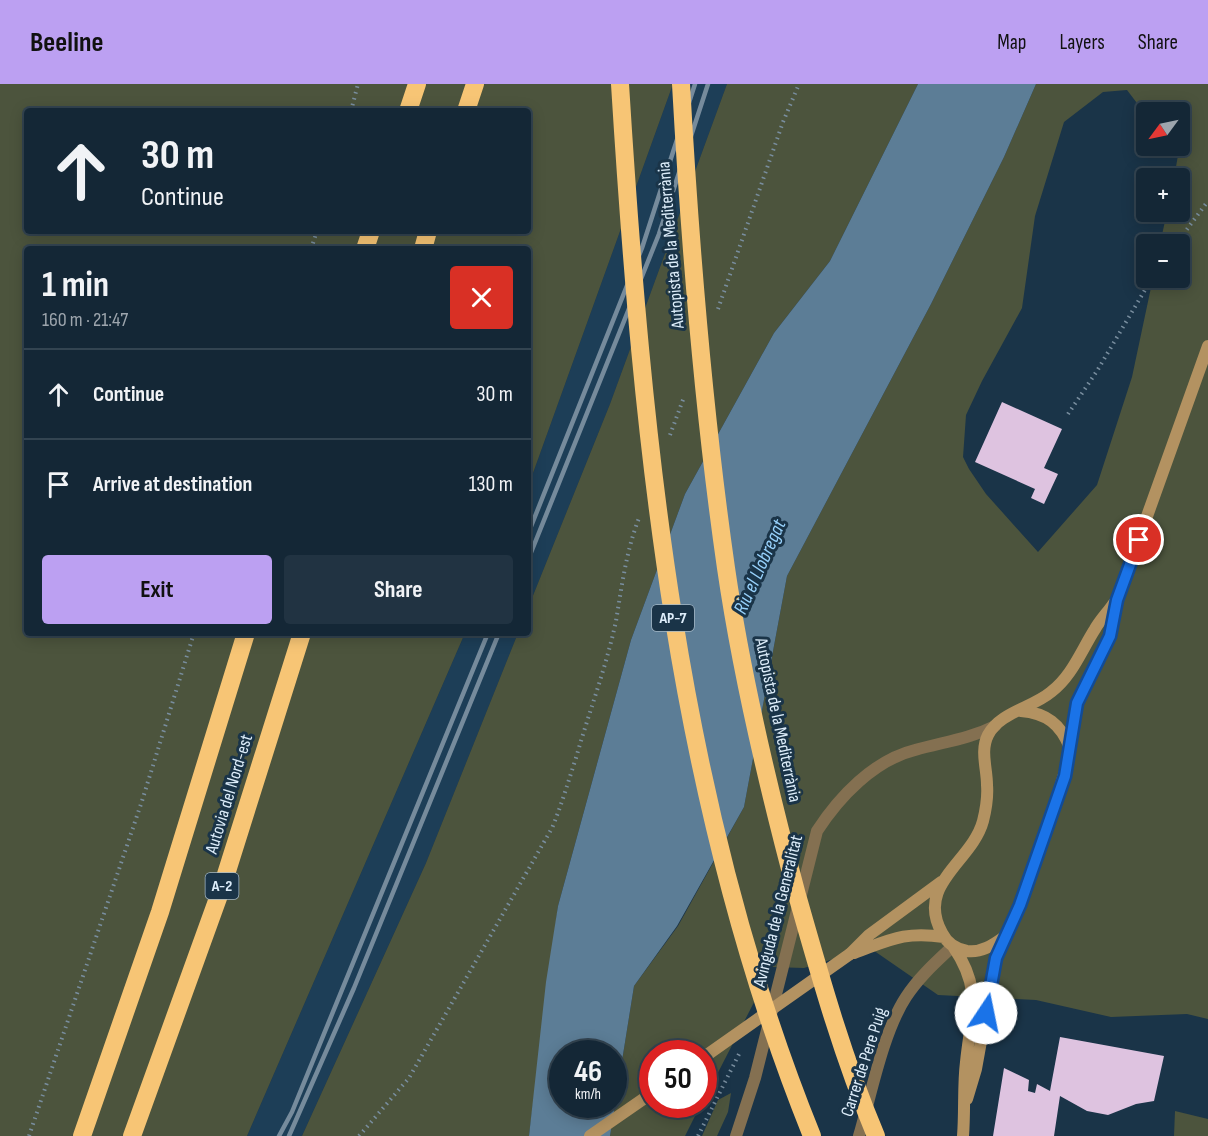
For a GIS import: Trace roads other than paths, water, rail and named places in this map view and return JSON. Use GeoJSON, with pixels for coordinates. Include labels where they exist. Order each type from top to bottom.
{"type":"FeatureCollection","features":[{"type":"Feature","properties":{"kind":"highway"},"geometry":{"type":"LineString","coordinates":[[409,108],[417,84]]}},
{"type":"Feature","properties":{"kind":"highway"},"geometry":{"type":"LineString","coordinates":[[467,108],[475,84]]}},
{"type":"Feature","properties":{"kind":"highway","name":"AP-7"},"geometry":{"type":"LineString","coordinates":[[620,84],[628,211],[648,431],[673,618],[701,769],[731,889],[765,1005],[812,1136]]}},
{"type":"Feature","properties":{"kind":"highway","name":"Autopista de la Mediterrània"},"geometry":{"type":"LineString","coordinates":[[681,84],[688,205],[707,411],[726,570],[760,749],[818,969],[860,1097],[876,1136]]}},
{"type":"Feature","properties":{"kind":"highway","name":"Autovia del Nord-est"},"geometry":{"type":"LineString","coordinates":[[82,1136],[160,912],[245,636]]}},
{"type":"Feature","properties":{"kind":"highway","name":"Autovia del Nord-est"},"geometry":{"type":"LineString","coordinates":[[132,1136],[222,887],[301,636]]}},
{"type":"Feature","properties":{"kind":"main road"},"geometry":{"type":"LineString","coordinates":[[967,1099],[976,1070],[996,958],[1044,838],[1065,776],[1077,703],[1110,636],[1117,600],[1208,346]]}},
{"type":"Feature","properties":{"kind":"main road"},"geometry":{"type":"LineString","coordinates":[[963,1136],[967,1099],[966,1064],[974,1012],[974,992],[970,975],[936,923],[934,909],[936,896],[944,880],[982,824],[987,802],[984,748],[995,726],[1060,685],[1095,628],[1117,600]]}},
{"type":"Feature","properties":{"kind":"main road"},"geometry":{"type":"LineString","coordinates":[[1021,711],[1036,712],[1052,721],[1062,731],[1070,749]]}},
{"type":"Feature","properties":{"kind":"main road"},"geometry":{"type":"LineString","coordinates":[[717,1048],[850,954],[868,934],[944,880]]}},
{"type":"Feature","properties":{"kind":"main road"},"geometry":{"type":"LineString","coordinates":[[850,954],[903,935],[918,933],[948,942],[966,951],[979,950],[993,945],[1007,934]]}},
{"type":"Feature","properties":{"kind":"main road"},"geometry":{"type":"LineString","coordinates":[[590,1136],[639,1102]]}},
{"type":"Feature","properties":{"kind":"street","name":"Avinguda de la Generalitat"},"geometry":{"type":"LineString","coordinates":[[735,1136],[755,1078],[817,831],[832,808],[846,794],[871,773],[892,760],[912,750],[978,735],[995,726]]}},
{"type":"Feature","properties":{"kind":"street","name":"Carrer de Pere Puig"},"geometry":{"type":"LineString","coordinates":[[859,1136],[892,1023],[906,998],[948,942]]}},
{"type":"Feature","properties":{"kind":"water","name":"Riu el Llobregat"},"geometry":{"type":"Polygon","coordinates":[[[918,84],[1036,84],[1004,157],[931,304],[787,576],[744,807],[677,926],[634,986],[625,1040],[549,1040],[549,1118],[613,1118],[610,1136],[529,1136],[546,982],[558,906],[631,640],[685,494],[774,333],[830,261],[918,84]]]}},
{"type":"Feature","properties":{"kind":"railway"},"geometry":{"type":"LineString","coordinates":[[531,526],[642,248],[695,84]]}},
{"type":"Feature","properties":{"kind":"railway"},"geometry":{"type":"LineString","coordinates":[[531,553],[659,234],[708,84]]}},
{"type":"Feature","properties":{"kind":"railway"},"geometry":{"type":"LineString","coordinates":[[279,1136],[292,1112],[487,636]]}},
{"type":"Feature","properties":{"kind":"railway"},"geometry":{"type":"LineString","coordinates":[[289,1136],[354,988],[498,636]]}}]}
